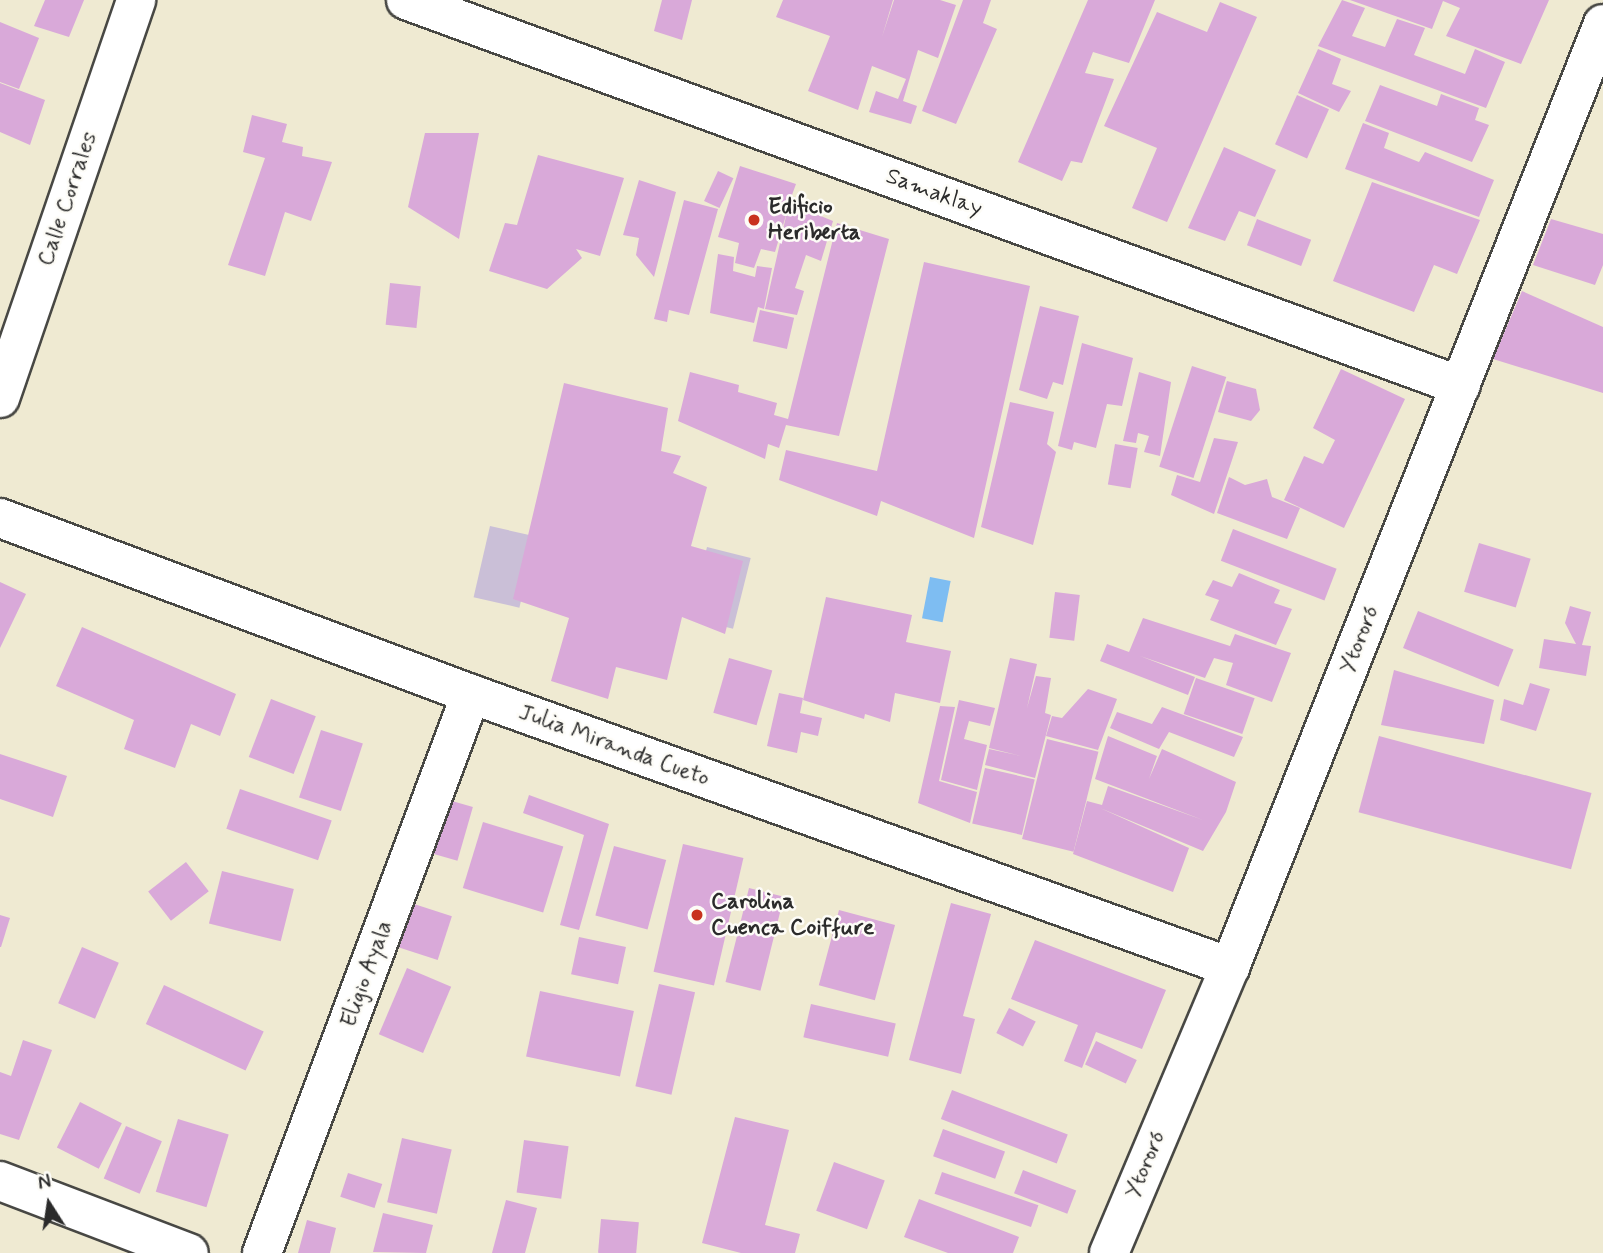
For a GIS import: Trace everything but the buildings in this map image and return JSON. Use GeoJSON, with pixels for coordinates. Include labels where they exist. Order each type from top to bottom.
{"type":"FeatureCollection","features":[{"type":"Feature","properties":{"kind":"street","name":"Calle Corrales"},"geometry":{"type":"LineString","coordinates":[[0,398],[136,0]]}},
{"type":"Feature","properties":{"kind":"street","name":"Samaklay"},"geometry":{"type":"LineString","coordinates":[[406,0],[1461,386]]}},
{"type":"Feature","properties":{"kind":"street","name":"Ytororó"},"geometry":{"type":"LineString","coordinates":[[1109,1253],[1230,967],[1603,24]]}},
{"type":"Feature","properties":{"kind":"street","name":"Julia Miranda Cueto"},"geometry":{"type":"LineString","coordinates":[[0,518],[471,695],[1230,967]]}},
{"type":"Feature","properties":{"kind":"street","name":"Eligio Ayala"},"geometry":{"type":"LineString","coordinates":[[262,1253],[471,695]]}},
{"type":"Feature","properties":{"kind":"street"},"geometry":{"type":"LineString","coordinates":[[0,1181],[189,1253]]}},
{"type":"Feature","properties":{"kind":"shaded area"},"geometry":{"type":"Polygon","coordinates":[[[490,526],[536,537],[519,608],[474,597],[490,526]]]}},
{"type":"Feature","properties":{"kind":"shaded area"},"geometry":{"type":"Polygon","coordinates":[[[707,547],[751,558],[733,629],[689,618],[707,547]]]}},
{"type":"Feature","properties":{"kind":"water"},"geometry":{"type":"Polygon","coordinates":[[[930,577],[951,581],[943,622],[922,618],[930,577]]]}},
{"type":"Feature","properties":{"kind":"place","name":"Edificio Heriberta"},"geometry":{"type":"Point","coordinates":[754,220]}},
{"type":"Feature","properties":{"kind":"place","name":"Carolina Cuenca Coiffure"},"geometry":{"type":"Point","coordinates":[697,915]}}]}
